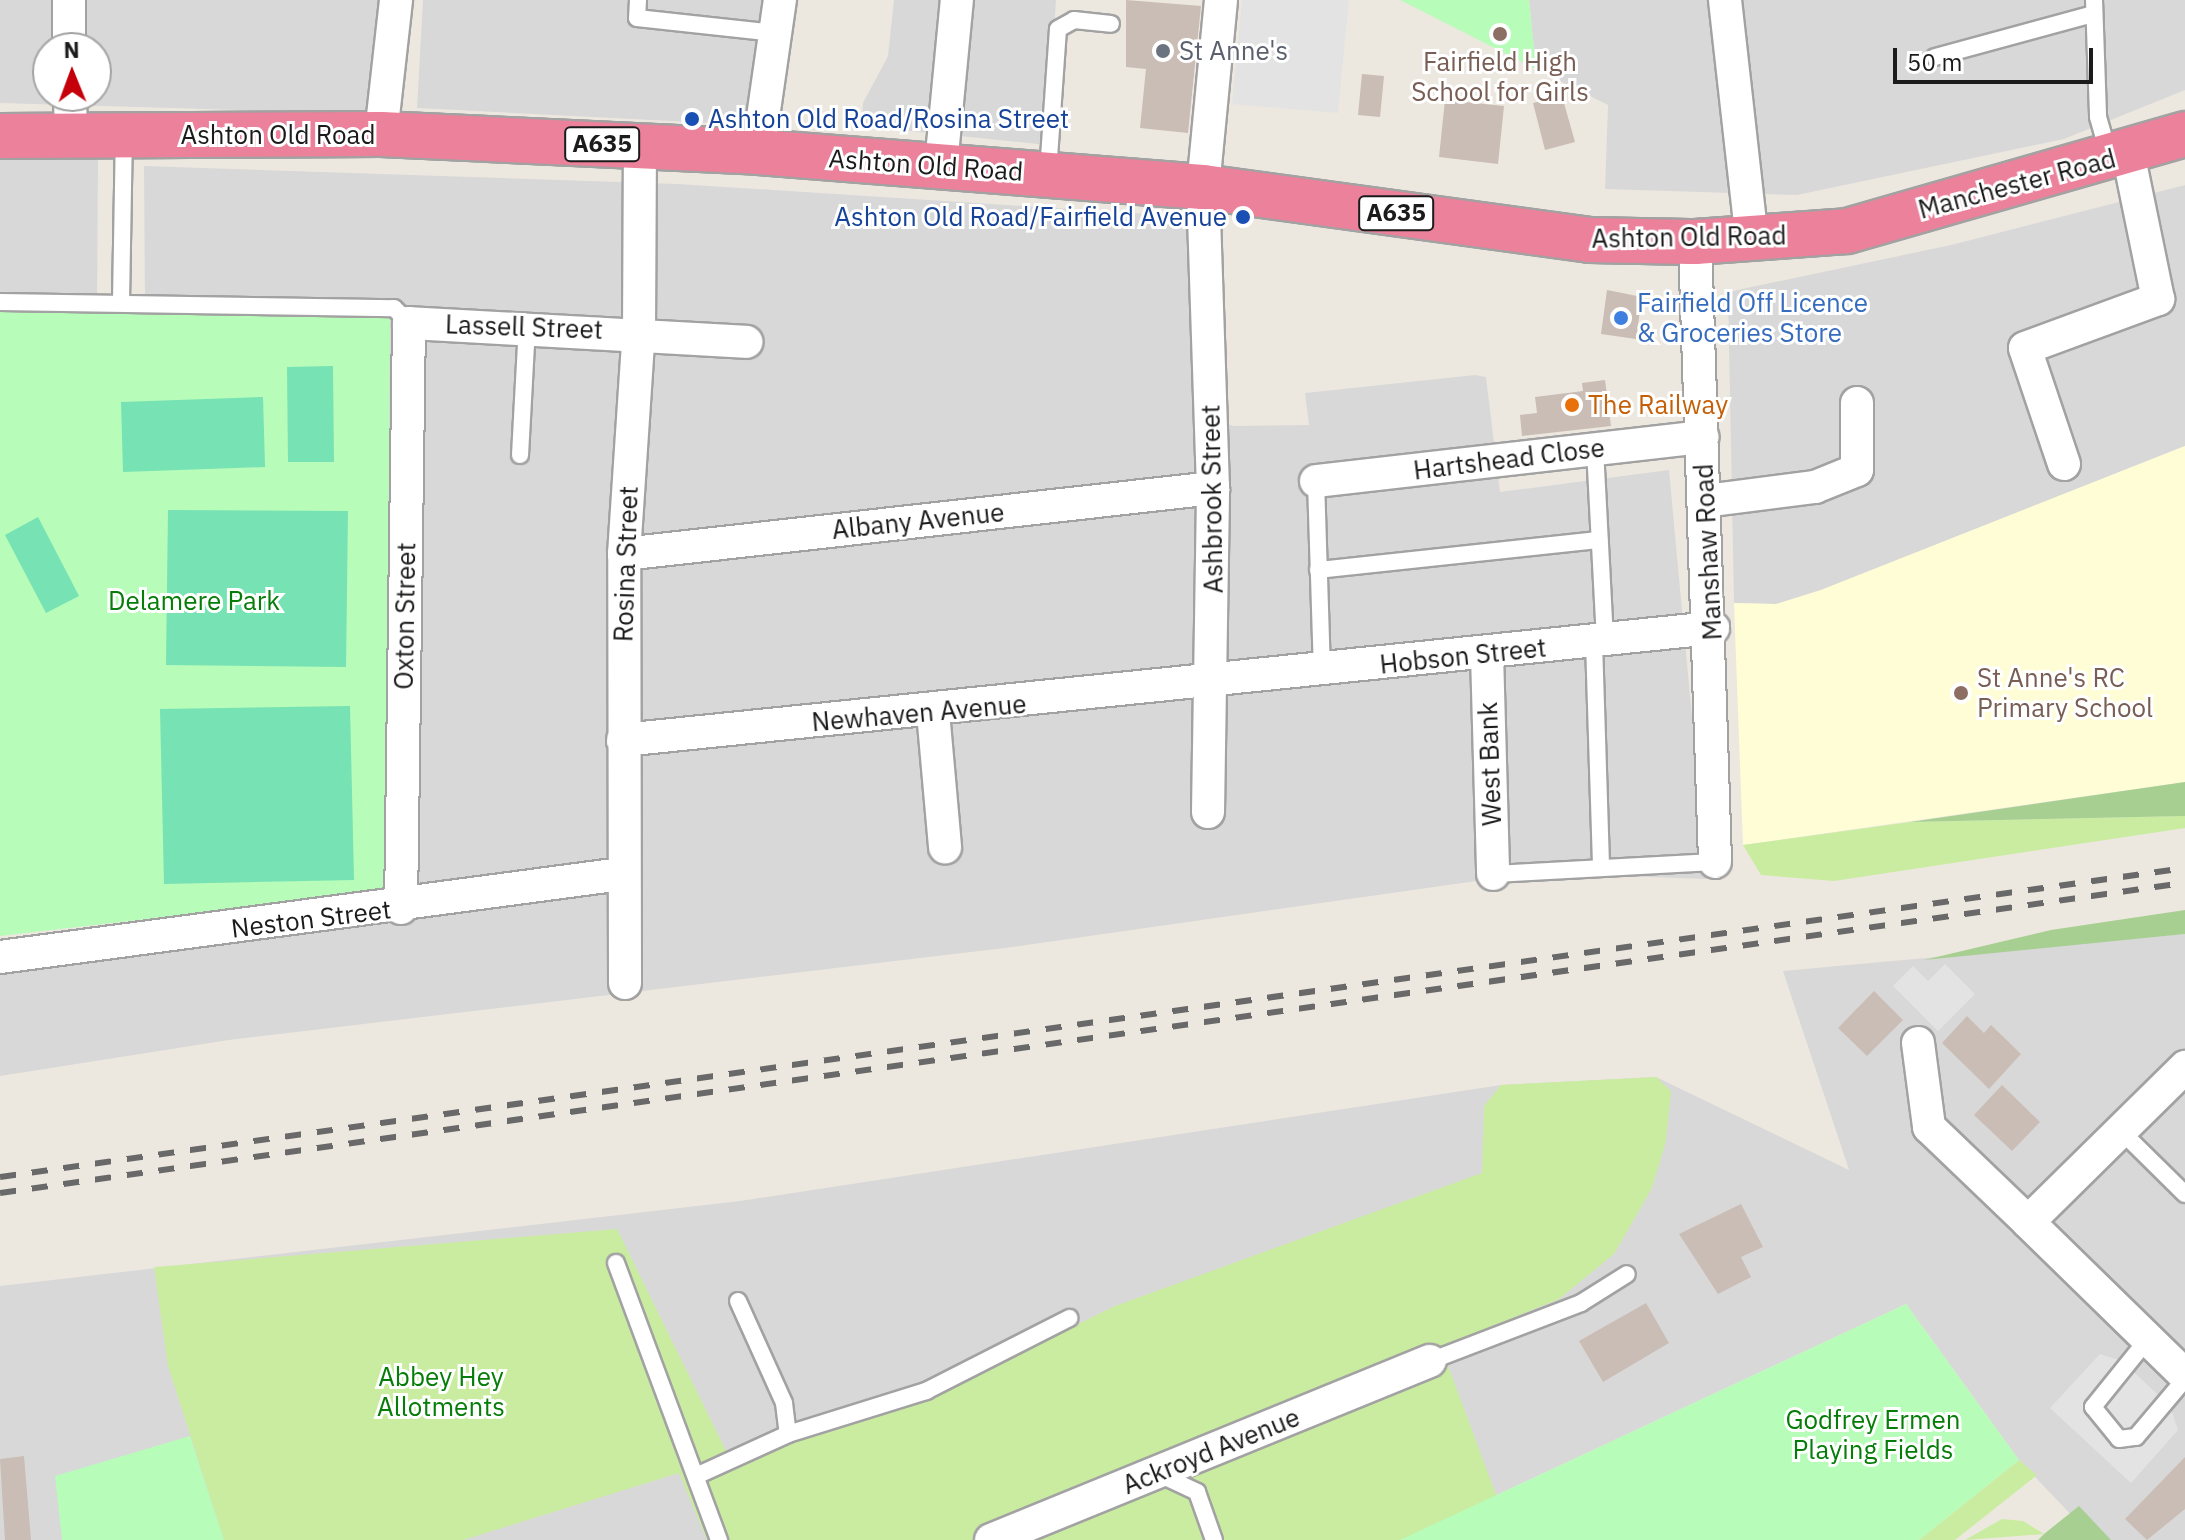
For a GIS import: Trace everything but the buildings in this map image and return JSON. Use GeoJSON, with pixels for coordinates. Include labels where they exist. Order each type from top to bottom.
{"type":"FeatureCollection","features":[{"type":"Feature","properties":{"kind":"highway","name":"Ashton Old Road"},"geometry":{"type":"LineString","coordinates":[[0,136],[71,116],[124,136],[381,134],[758,152],[941,165],[1203,187],[1590,240],[1695,242],[1847,231]]}},
{"type":"Feature","properties":{"kind":"highway","name":"Manchester Road"},"geometry":{"type":"LineString","coordinates":[[1847,231],[2119,156],[2185,134]]}},
{"type":"Feature","properties":{"kind":"street"},"geometry":{"type":"LineString","coordinates":[[69,0],[69,32]]}},
{"type":"Feature","properties":{"kind":"street"},"geometry":{"type":"LineString","coordinates":[[381,134],[396,0]]}},
{"type":"Feature","properties":{"kind":"street"},"geometry":{"type":"LineString","coordinates":[[758,152],[780,0]]}},
{"type":"Feature","properties":{"kind":"street"},"geometry":{"type":"LineString","coordinates":[[941,165],[957,0]]}},
{"type":"Feature","properties":{"kind":"street","name":"Ashbrook Street"},"geometry":{"type":"LineString","coordinates":[[1208,812],[1214,684],[1213,488],[1203,187],[1224,65],[1221,0]]}},
{"type":"Feature","properties":{"kind":"street"},"geometry":{"type":"LineString","coordinates":[[1725,0],[1752,239]]}},
{"type":"Feature","properties":{"kind":"street","name":"Rosina Street"},"geometry":{"type":"LineString","coordinates":[[625,983],[621,874],[624,554],[639,331],[640,146]]}},
{"type":"Feature","properties":{"kind":"street"},"geometry":{"type":"LineString","coordinates":[[2064,464],[2025,348],[2158,299],[2119,156]]}},
{"type":"Feature","properties":{"kind":"street","name":"Manshaw Road"},"geometry":{"type":"LineString","coordinates":[[1695,242],[1713,628],[1715,862]]}},
{"type":"Feature","properties":{"kind":"street","name":"Lassell Street"},"geometry":{"type":"LineString","coordinates":[[409,323],[639,331],[746,342]]}},
{"type":"Feature","properties":{"kind":"street","name":"Oxton Street"},"geometry":{"type":"LineString","coordinates":[[401,908],[409,323]]}},
{"type":"Feature","properties":{"kind":"street"},"geometry":{"type":"LineString","coordinates":[[1705,501],[1805,489],[1857,470],[1857,403]]}},
{"type":"Feature","properties":{"kind":"street","name":"Hartshead Close"},"geometry":{"type":"LineString","coordinates":[[1316,481],[1703,437]]}},
{"type":"Feature","properties":{"kind":"street","name":"Albany Avenue"},"geometry":{"type":"LineString","coordinates":[[624,554],[1213,488]]}},
{"type":"Feature","properties":{"kind":"street","name":"Hobson Street"},"geometry":{"type":"LineString","coordinates":[[1214,684],[1713,628]]}},
{"type":"Feature","properties":{"kind":"street","name":"West Bank"},"geometry":{"type":"LineString","coordinates":[[1487,654],[1493,874]]}},
{"type":"Feature","properties":{"kind":"street","name":"Newhaven Avenue"},"geometry":{"type":"LineString","coordinates":[[623,740],[1214,684]]}},
{"type":"Feature","properties":{"kind":"street"},"geometry":{"type":"LineString","coordinates":[[933,712],[945,847]]}},
{"type":"Feature","properties":{"kind":"street","name":"Neston Street"},"geometry":{"type":"LineString","coordinates":[[0,957],[401,908],[621,874]]}},
{"type":"Feature","properties":{"kind":"street"},"geometry":{"type":"LineString","coordinates":[[1918,1043],[1929,1127],[2185,1377]]}},
{"type":"Feature","properties":{"kind":"street"},"geometry":{"type":"LineString","coordinates":[[2028,1222],[2185,1067]]}},
{"type":"Feature","properties":{"kind":"street","name":"Ackroyd Avenue"},"geometry":{"type":"LineString","coordinates":[[991,1540],[1430,1361]]}},
{"type":"Feature","properties":{"kind":"lane"},"geometry":{"type":"LineString","coordinates":[[638,0],[637,18],[775,33]]}},
{"type":"Feature","properties":{"kind":"lane"},"geometry":{"type":"LineString","coordinates":[[1935,57],[2093,7],[2098,117],[2119,156]]}},
{"type":"Feature","properties":{"kind":"lane"},"geometry":{"type":"LineString","coordinates":[[1048,174],[1058,29],[1074,20],[1111,24]]}},
{"type":"Feature","properties":{"kind":"lane"},"geometry":{"type":"LineString","coordinates":[[121,302],[124,136]]}},
{"type":"Feature","properties":{"kind":"lane"},"geometry":{"type":"LineString","coordinates":[[0,302],[394,308],[409,323]]}},
{"type":"Feature","properties":{"kind":"lane"},"geometry":{"type":"LineString","coordinates":[[520,455],[527,326]]}},
{"type":"Feature","properties":{"kind":"lane"},"geometry":{"type":"LineString","coordinates":[[1595,449],[1599,540],[1617,639],[1601,868]]}},
{"type":"Feature","properties":{"kind":"lane"},"geometry":{"type":"LineString","coordinates":[[1316,481],[1322,672]]}},
{"type":"Feature","properties":{"kind":"lane"},"geometry":{"type":"LineString","coordinates":[[1318,570],[1599,540]]}},
{"type":"Feature","properties":{"kind":"lane"},"geometry":{"type":"LineString","coordinates":[[1493,874],[1715,862]]}},
{"type":"Feature","properties":{"kind":"lane"},"geometry":{"type":"LineString","coordinates":[[2120,1130],[2185,1194]]}},
{"type":"Feature","properties":{"kind":"lane"},"geometry":{"type":"LineString","coordinates":[[616,1263],[719,1540]]}},
{"type":"Feature","properties":{"kind":"lane"},"geometry":{"type":"LineString","coordinates":[[1430,1361],[1581,1303],[1627,1274]]}},
{"type":"Feature","properties":{"kind":"lane"},"geometry":{"type":"LineString","coordinates":[[738,1301],[784,1403],[788,1434]]}},
{"type":"Feature","properties":{"kind":"lane"},"geometry":{"type":"LineString","coordinates":[[696,1476],[788,1434],[926,1391],[1069,1318]]}},
{"type":"Feature","properties":{"kind":"lane"},"geometry":{"type":"LineString","coordinates":[[2147,1340],[2093,1407],[2119,1439],[2136,1437],[2185,1377]]}},
{"type":"Feature","properties":{"kind":"lane"},"geometry":{"type":"LineString","coordinates":[[1152,1475],[1173,1477],[1197,1492],[1214,1540]]}},
{"type":"Feature","properties":{"kind":"shaded area"},"geometry":{"type":"Polygon","coordinates":[[[0,0],[379,0],[372,114],[112,106],[112,32],[32,32],[32,104],[0,103],[0,0]]]}},
{"type":"Feature","properties":{"kind":"shaded area"},"geometry":{"type":"Polygon","coordinates":[[[423,0],[765,0],[751,125],[417,108],[423,0]]]}},
{"type":"Feature","properties":{"kind":"shaded area"},"geometry":{"type":"Polygon","coordinates":[[[894,0],[1056,0],[1047,145],[862,126],[863,103],[888,56],[894,0]]]}},
{"type":"Feature","properties":{"kind":"shaded area"},"geometry":{"type":"Polygon","coordinates":[[[1242,0],[1349,0],[1338,113],[1232,104],[1242,0]]]}},
{"type":"Feature","properties":{"kind":"shaded area"},"geometry":{"type":"Polygon","coordinates":[[[1529,0],[2185,0],[2185,90],[2064,139],[1797,195],[1605,189],[1608,105],[1536,69],[1529,0]]]}},
{"type":"Feature","properties":{"kind":"shaded area"},"geometry":{"type":"Polygon","coordinates":[[[0,157],[98,157],[97,308],[0,308],[0,157]]]}},
{"type":"Feature","properties":{"kind":"shaded area"},"geometry":{"type":"Polygon","coordinates":[[[144,166],[678,184],[1195,217],[1194,412],[1233,426],[1309,425],[1305,393],[1475,375],[1486,377],[1500,492],[1669,470],[1707,879],[1533,873],[1005,948],[229,1040],[0,1076],[0,953],[385,891],[145,308],[144,166]]]}},
{"type":"Feature","properties":{"kind":"shaded area"},"geometry":{"type":"Polygon","coordinates":[[[2185,185],[2185,446],[1821,590],[1776,604],[1734,603],[1728,292],[1951,245],[2185,185]]]}},
{"type":"Feature","properties":{"kind":"shaded area","name":"St Anne's RC Primary School"},"geometry":{"type":"Polygon","coordinates":[[[2185,446],[2185,782],[1743,845],[1734,603],[1776,604],[1821,590],[2185,446]]]}},
{"type":"Feature","properties":{"kind":"shaded area"},"geometry":{"type":"Polygon","coordinates":[[[2185,934],[2185,1540],[2095,1540],[2019,1460],[1906,1304],[1400,1540],[0,1540],[0,1286],[740,1201],[1501,1085],[1656,1077],[1849,1170],[1783,971],[2185,934]]]}},
{"type":"Feature","properties":{"kind":"shaded area"},"geometry":{"type":"Polygon","coordinates":[[[1945,964],[1975,994],[1938,1031],[1893,986],[1913,966],[1928,981],[1945,964]]]}},
{"type":"Feature","properties":{"kind":"shaded area"},"geometry":{"type":"Polygon","coordinates":[[[2100,1354],[2122,1361],[2170,1406],[2178,1430],[2131,1483],[2050,1408],[2100,1354]]]}},
{"type":"Feature","properties":{"kind":"green space","name":"Fairfield High School for Girls"},"geometry":{"type":"Polygon","coordinates":[[[1400,0],[1529,0],[1536,69],[1400,0]]]}},
{"type":"Feature","properties":{"kind":"green space","name":"Delamere Park"},"geometry":{"type":"Polygon","coordinates":[[[0,308],[390,312],[386,891],[0,936],[0,308]]]}},
{"type":"Feature","properties":{"kind":"green space"},"geometry":{"type":"Polygon","coordinates":[[[333,366],[334,462],[288,462],[287,367],[333,366]]]}},
{"type":"Feature","properties":{"kind":"green space"},"geometry":{"type":"Polygon","coordinates":[[[263,397],[265,467],[123,472],[121,402],[263,397]]]}},
{"type":"Feature","properties":{"kind":"green space"},"geometry":{"type":"Polygon","coordinates":[[[168,510],[348,511],[346,667],[166,665],[168,510]]]}},
{"type":"Feature","properties":{"kind":"green space"},"geometry":{"type":"Polygon","coordinates":[[[38,517],[79,596],[46,613],[5,535],[38,517]]]}},
{"type":"Feature","properties":{"kind":"green space"},"geometry":{"type":"Polygon","coordinates":[[[350,706],[354,880],[164,884],[160,709],[350,706]]]}},
{"type":"Feature","properties":{"kind":"green space"},"geometry":{"type":"Polygon","coordinates":[[[2185,782],[2185,816],[1910,822],[2185,782]]]}},
{"type":"Feature","properties":{"kind":"green space"},"geometry":{"type":"Polygon","coordinates":[[[2185,816],[2185,828],[1834,881],[1761,875],[1743,845],[1910,822],[2185,816]]]}},
{"type":"Feature","properties":{"kind":"green space"},"geometry":{"type":"Polygon","coordinates":[[[2185,910],[2185,934],[1924,960],[2051,930],[2185,910]]]}},
{"type":"Feature","properties":{"kind":"green space","name":"Abbey Hey Allotments"},"geometry":{"type":"Polygon","coordinates":[[[1656,1077],[1671,1091],[1666,1141],[1652,1188],[1614,1254],[1559,1299],[1441,1347],[1498,1500],[1400,1540],[707,1540],[679,1473],[463,1540],[224,1540],[168,1366],[154,1267],[617,1229],[732,1463],[929,1397],[1115,1306],[1482,1173],[1484,1106],[1501,1085],[1656,1077]]]}},
{"type":"Feature","properties":{"kind":"green space","name":"Godfrey Ermen Playing Fields"},"geometry":{"type":"Polygon","coordinates":[[[1906,1304],[2019,1460],[1919,1540],[1400,1540],[1906,1304]]]}},
{"type":"Feature","properties":{"kind":"green space"},"geometry":{"type":"Polygon","coordinates":[[[190,1436],[224,1540],[62,1540],[55,1476],[190,1436]]]}},
{"type":"Feature","properties":{"kind":"green space"},"geometry":{"type":"Polygon","coordinates":[[[2019,1460],[2037,1475],[1955,1540],[1919,1540],[2019,1460]]]}},
{"type":"Feature","properties":{"kind":"green space"},"geometry":{"type":"Polygon","coordinates":[[[2079,1506],[2111,1540],[2038,1540],[2044,1534],[2079,1506]]]}},
{"type":"Feature","properties":{"kind":"green space"},"geometry":{"type":"Polygon","coordinates":[[[2002,1519],[2023,1521],[2044,1534],[1965,1540],[2002,1519]]]}},
{"type":"Feature","properties":{"kind":"railway"},"geometry":{"type":"LineString","coordinates":[[0,1177],[2185,868]]}},
{"type":"Feature","properties":{"kind":"railway"},"geometry":{"type":"LineString","coordinates":[[0,1193],[2185,883]]}},
{"type":"Feature","properties":{"kind":"place","name":"Fairfield High School for Girls"},"geometry":{"type":"Point","coordinates":[1500,34]}},
{"type":"Feature","properties":{"kind":"place","name":"St Anne's"},"geometry":{"type":"Point","coordinates":[1163,51]}},
{"type":"Feature","properties":{"kind":"place","name":"Ashton Old Road/Rosina Street"},"geometry":{"type":"Point","coordinates":[692,119]}},
{"type":"Feature","properties":{"kind":"place","name":"Ashton Old Road/Fairfield Avenue"},"geometry":{"type":"Point","coordinates":[1243,217]}},
{"type":"Feature","properties":{"kind":"place","name":"Fairfield Off Licence & Groceries Store"},"geometry":{"type":"Point","coordinates":[1621,318]}},
{"type":"Feature","properties":{"kind":"place","name":"The Railway"},"geometry":{"type":"Point","coordinates":[1572,405]}},
{"type":"Feature","properties":{"kind":"place","name":"St Anne's RC Primary School"},"geometry":{"type":"Point","coordinates":[1961,693]}}]}
